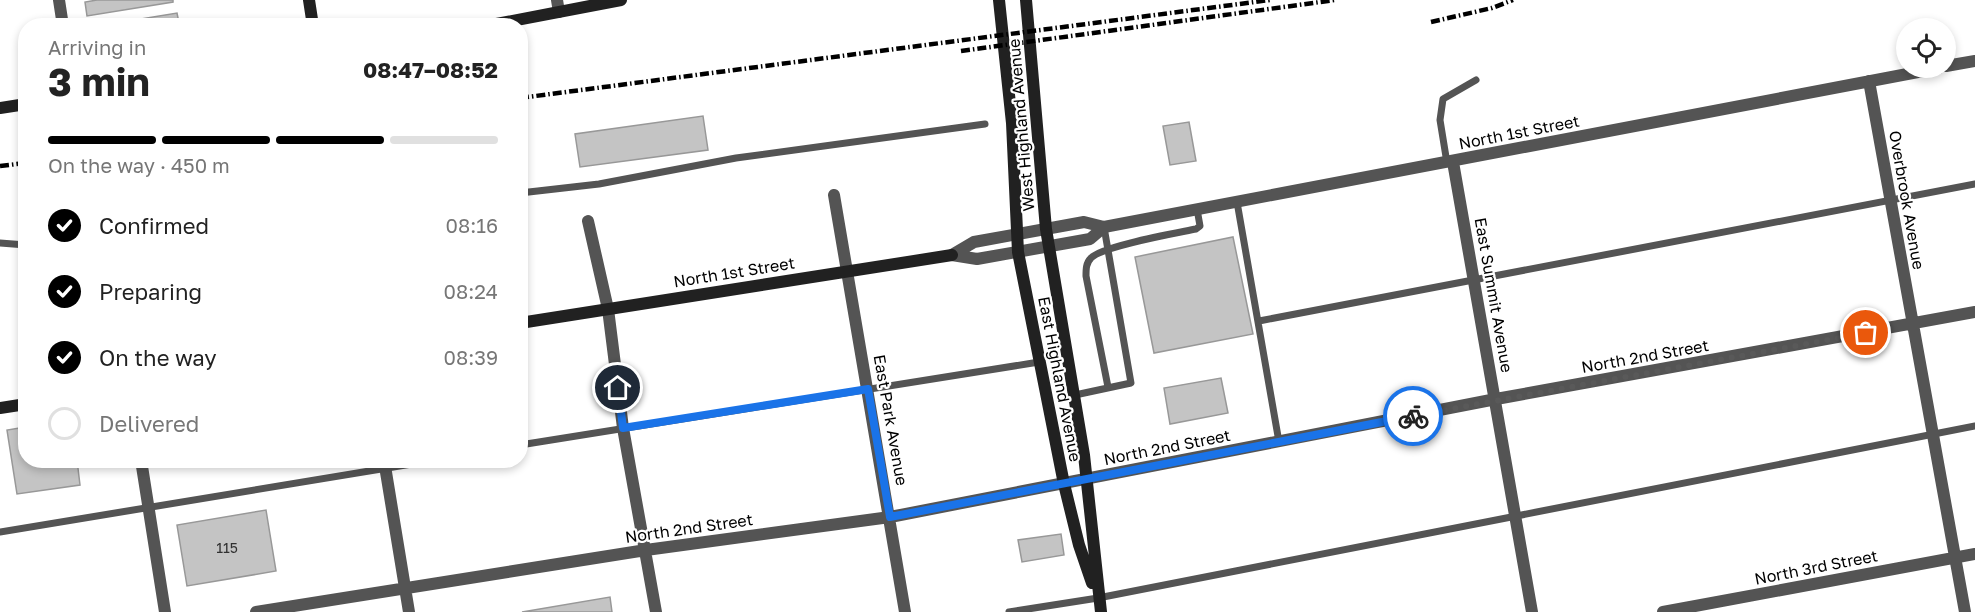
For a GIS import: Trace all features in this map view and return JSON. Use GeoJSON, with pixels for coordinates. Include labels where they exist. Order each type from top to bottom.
{"type":"FeatureCollection","features":[{"type":"Feature","properties":{"kind":"main road"},"geometry":{"type":"LineString","coordinates":[[309,0],[312,18]]}},
{"type":"Feature","properties":{"kind":"main road"},"geometry":{"type":"LineString","coordinates":[[515,18],[558,6],[621,0]]}},
{"type":"Feature","properties":{"kind":"main road","name":"West Highland Avenue"},"geometry":{"type":"LineString","coordinates":[[999,0],[1012,123],[1017,234]]}},
{"type":"Feature","properties":{"kind":"main road","name":"West Highland Avenue"},"geometry":{"type":"LineString","coordinates":[[1026,0],[1049,246]]}},
{"type":"Feature","properties":{"kind":"main road"},"geometry":{"type":"LineString","coordinates":[[0,108],[18,105]]}},
{"type":"Feature","properties":{"kind":"main road","name":"East Highland Avenue"},"geometry":{"type":"LineString","coordinates":[[1017,234],[1018,252],[1064,484],[1078,545],[1098,598]]}},
{"type":"Feature","properties":{"kind":"main road","name":"East Highland Avenue"},"geometry":{"type":"LineString","coordinates":[[1049,246],[1088,480],[1101,612]]}},
{"type":"Feature","properties":{"kind":"main road","name":"North 1st Street"},"geometry":{"type":"LineString","coordinates":[[528,322],[952,255]]}},
{"type":"Feature","properties":{"kind":"main road"},"geometry":{"type":"LineString","coordinates":[[0,408],[18,405]]}},
{"type":"Feature","properties":{"kind":"street"},"geometry":{"type":"LineString","coordinates":[[59,0],[62,18]]}},
{"type":"Feature","properties":{"kind":"street"},"geometry":{"type":"LineString","coordinates":[[1956,64],[1975,61]]}},
{"type":"Feature","properties":{"kind":"street","name":"North 1st Street"},"geometry":{"type":"LineString","coordinates":[[952,255],[974,242],[1084,222],[1104,226],[1238,202],[1896,76]]}},
{"type":"Feature","properties":{"kind":"street","name":"Overbrook Avenue"},"geometry":{"type":"LineString","coordinates":[[1869,81],[1956,557]]}},
{"type":"Feature","properties":{"kind":"street","name":"East Summit Avenue"},"geometry":{"type":"LineString","coordinates":[[1450,163],[1496,399],[1532,612]]}},
{"type":"Feature","properties":{"kind":"street","name":"East Park Avenue"},"geometry":{"type":"LineString","coordinates":[[834,195],[905,612]]}},
{"type":"Feature","properties":{"kind":"street"},"geometry":{"type":"LineString","coordinates":[[588,221],[608,309],[623,428],[656,612]]}},
{"type":"Feature","properties":{"kind":"street","name":"North 1st Street"},"geometry":{"type":"LineString","coordinates":[[952,255],[977,259],[1090,239],[1104,226]]}},
{"type":"Feature","properties":{"kind":"street","name":"North 2nd Street"},"geometry":{"type":"LineString","coordinates":[[256,612],[646,550],[890,517],[1496,399],[1975,312]]}},
{"type":"Feature","properties":{"kind":"street"},"geometry":{"type":"LineString","coordinates":[[142,468],[165,612]]}},
{"type":"Feature","properties":{"kind":"street"},"geometry":{"type":"LineString","coordinates":[[386,468],[410,612]]}},
{"type":"Feature","properties":{"kind":"street","name":"North 3rd Street"},"geometry":{"type":"LineString","coordinates":[[1663,612],[1975,554]]}},
{"type":"Feature","properties":{"kind":"street"},"geometry":{"type":"LineString","coordinates":[[1956,557],[1965,612]]}},
{"type":"Feature","properties":{"kind":"lane"},"geometry":{"type":"LineString","coordinates":[[1450,163],[1440,120],[1443,99],[1476,80]]}},
{"type":"Feature","properties":{"kind":"lane"},"geometry":{"type":"LineString","coordinates":[[528,192],[599,184],[736,158],[985,124]]}},
{"type":"Feature","properties":{"kind":"lane"},"geometry":{"type":"LineString","coordinates":[[1259,321],[1975,184]]}},
{"type":"Feature","properties":{"kind":"lane"},"geometry":{"type":"LineString","coordinates":[[1238,202],[1279,442]]}},
{"type":"Feature","properties":{"kind":"lane"},"geometry":{"type":"LineString","coordinates":[[1108,387],[1086,268],[1093,256],[1200,226],[1197,209]]}},
{"type":"Feature","properties":{"kind":"lane"},"geometry":{"type":"LineString","coordinates":[[1075,395],[1131,383],[1104,226]]}},
{"type":"Feature","properties":{"kind":"lane"},"geometry":{"type":"LineString","coordinates":[[0,243],[18,244]]}},
{"type":"Feature","properties":{"kind":"lane"},"geometry":{"type":"LineString","coordinates":[[528,444],[1040,362]]}},
{"type":"Feature","properties":{"kind":"lane"},"geometry":{"type":"LineString","coordinates":[[1009,612],[1098,598],[1975,426]]}},
{"type":"Feature","properties":{"kind":"lane"},"geometry":{"type":"LineString","coordinates":[[0,532],[149,509],[369,468]]}},
{"type":"Feature","properties":{"kind":"building"},"geometry":{"type":"Polygon","coordinates":[[[173,0],[173,2],[87,16],[85,2],[173,0]]]}},
{"type":"Feature","properties":{"kind":"building"},"geometry":{"type":"Polygon","coordinates":[[[177,13],[178,18],[147,18],[177,13]]]}},
{"type":"Feature","properties":{"kind":"building"},"geometry":{"type":"Polygon","coordinates":[[[703,116],[708,150],[580,167],[575,134],[703,116]]]}},
{"type":"Feature","properties":{"kind":"building"},"geometry":{"type":"Polygon","coordinates":[[[1189,122],[1196,161],[1170,165],[1163,126],[1189,122]]]}},
{"type":"Feature","properties":{"kind":"building"},"geometry":{"type":"Polygon","coordinates":[[[1233,237],[1253,334],[1154,353],[1135,257],[1233,237]]]}},
{"type":"Feature","properties":{"kind":"building"},"geometry":{"type":"Polygon","coordinates":[[[1221,378],[1228,413],[1170,424],[1164,388],[1221,378]]]}},
{"type":"Feature","properties":{"kind":"building"},"geometry":{"type":"Polygon","coordinates":[[[18,428],[18,468],[78,468],[80,485],[17,494],[7,430],[18,428]]]}},
{"type":"Feature","properties":{"kind":"building"},"geometry":{"type":"Polygon","coordinates":[[[266,510],[276,571],[187,586],[177,525],[266,510]]]}},
{"type":"Feature","properties":{"kind":"building"},"geometry":{"type":"Polygon","coordinates":[[[1061,534],[1064,555],[1022,562],[1018,540],[1061,534]]]}},
{"type":"Feature","properties":{"kind":"building"},"geometry":{"type":"Polygon","coordinates":[[[610,597],[612,612],[522,612],[610,597]]]}},
{"type":"Feature","properties":{"kind":"railway"},"geometry":{"type":"LineString","coordinates":[[528,97],[1270,0]]}},
{"type":"Feature","properties":{"kind":"railway"},"geometry":{"type":"LineString","coordinates":[[961,51],[1335,0]]}},
{"type":"Feature","properties":{"kind":"railway"},"geometry":{"type":"LineString","coordinates":[[1431,22],[1492,8],[1513,0]]}},
{"type":"Feature","properties":{"kind":"railway"},"geometry":{"type":"LineString","coordinates":[[0,166],[18,164]]}},
{"type":"Feature","properties":{"kind":"way so far"},"geometry":{"type":"LineString","coordinates":[[1413,416],[1866,333]]}},
{"type":"Feature","properties":{"kind":"route"},"geometry":{"type":"LineString","coordinates":[[618,388],[623,428],[868,389],[890,517],[1413,416]]}}]}
